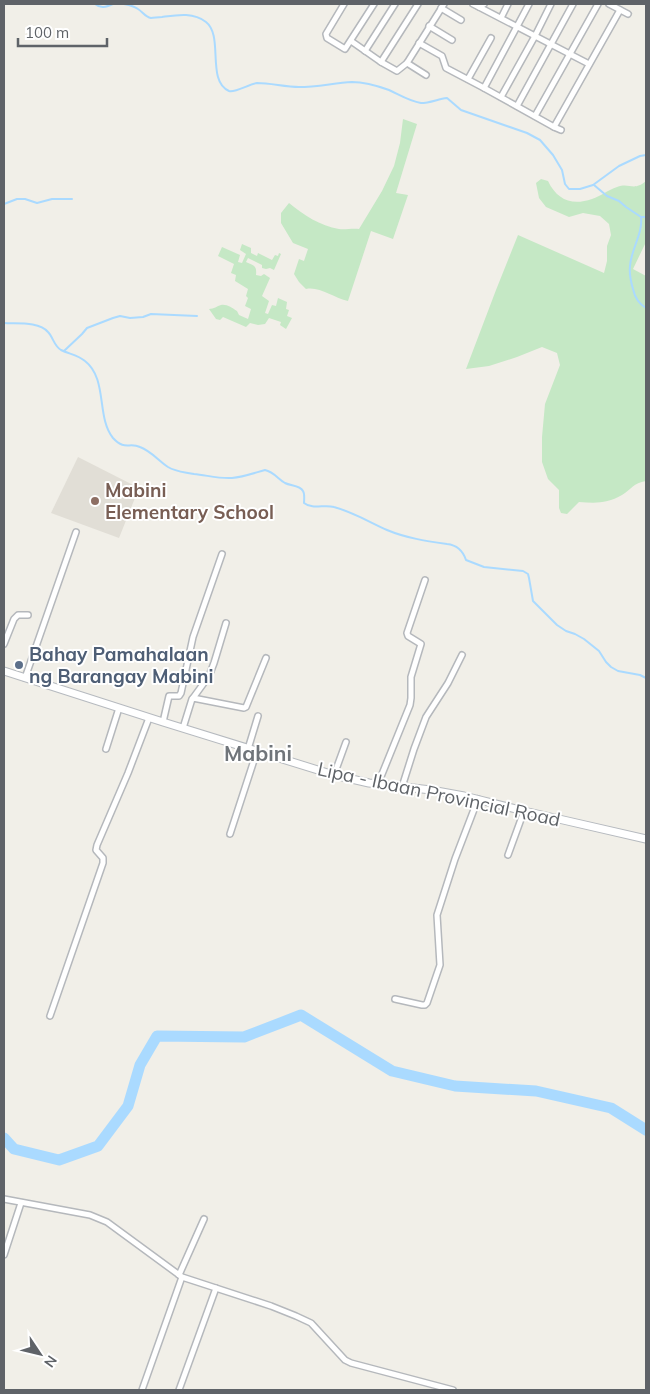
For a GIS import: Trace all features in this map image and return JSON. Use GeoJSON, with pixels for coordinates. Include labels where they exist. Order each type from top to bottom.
{"type":"FeatureCollection","features":[{"type":"Feature","properties":{"kind":"main road","name":"Lipa - Ibaan Provincial Road"},"geometry":{"type":"LineString","coordinates":[[4,671],[334,775],[378,784],[478,799],[646,838]]}},
{"type":"Feature","properties":{"kind":"street"},"geometry":{"type":"LineString","coordinates":[[344,4],[326,34],[327,38],[342,48],[347,48],[374,4]]}},
{"type":"Feature","properties":{"kind":"street"},"geometry":{"type":"LineString","coordinates":[[365,51],[395,4]]}},
{"type":"Feature","properties":{"kind":"street"},"geometry":{"type":"LineString","coordinates":[[381,62],[418,4]]}},
{"type":"Feature","properties":{"kind":"street"},"geometry":{"type":"LineString","coordinates":[[473,4],[482,5],[517,28],[589,64]]}},
{"type":"Feature","properties":{"kind":"street"},"geometry":{"type":"LineString","coordinates":[[501,18],[508,4]]}},
{"type":"Feature","properties":{"kind":"street"},"geometry":{"type":"LineString","coordinates":[[484,88],[529,4]]}},
{"type":"Feature","properties":{"kind":"street"},"geometry":{"type":"LineString","coordinates":[[501,97],[551,4]]}},
{"type":"Feature","properties":{"kind":"street"},"geometry":{"type":"LineString","coordinates":[[516,106],[572,4]]}},
{"type":"Feature","properties":{"kind":"street"},"geometry":{"type":"LineString","coordinates":[[534,116],[598,4]]}},
{"type":"Feature","properties":{"kind":"street"},"geometry":{"type":"LineString","coordinates":[[609,4],[628,14]]}},
{"type":"Feature","properties":{"kind":"street"},"geometry":{"type":"LineString","coordinates":[[351,41],[381,62],[398,71],[406,63],[442,6],[461,20]]}},
{"type":"Feature","properties":{"kind":"street"},"geometry":{"type":"LineString","coordinates":[[554,127],[620,10]]}},
{"type":"Feature","properties":{"kind":"street"},"geometry":{"type":"LineString","coordinates":[[429,26],[452,40]]}},
{"type":"Feature","properties":{"kind":"street"},"geometry":{"type":"LineString","coordinates":[[468,79],[491,38]]}},
{"type":"Feature","properties":{"kind":"street"},"geometry":{"type":"LineString","coordinates":[[418,44],[442,56],[446,68],[560,130]]}},
{"type":"Feature","properties":{"kind":"street"},"geometry":{"type":"LineString","coordinates":[[406,63],[426,75]]}},
{"type":"Feature","properties":{"kind":"street"},"geometry":{"type":"LineString","coordinates":[[25,678],[76,532]]}},
{"type":"Feature","properties":{"kind":"street"},"geometry":{"type":"LineString","coordinates":[[163,722],[169,696],[179,696],[181,693],[193,637],[222,554]]}},
{"type":"Feature","properties":{"kind":"street"},"geometry":{"type":"LineString","coordinates":[[378,784],[410,705],[411,677],[421,644],[408,636],[407,633],[425,580]]}},
{"type":"Feature","properties":{"kind":"street"},"geometry":{"type":"LineString","coordinates":[[4,644],[14,618],[18,615],[28,615]]}},
{"type":"Feature","properties":{"kind":"street"},"geometry":{"type":"LineString","coordinates":[[183,728],[192,699],[209,676],[214,664],[226,623]]}},
{"type":"Feature","properties":{"kind":"street"},"geometry":{"type":"LineString","coordinates":[[402,787],[426,717],[448,683],[462,655]]}},
{"type":"Feature","properties":{"kind":"street"},"geometry":{"type":"LineString","coordinates":[[193,698],[246,708],[266,658]]}},
{"type":"Feature","properties":{"kind":"street"},"geometry":{"type":"LineString","coordinates":[[106,749],[119,708]]}},
{"type":"Feature","properties":{"kind":"street"},"geometry":{"type":"LineString","coordinates":[[248,749],[258,716]]}},
{"type":"Feature","properties":{"kind":"street"},"geometry":{"type":"LineString","coordinates":[[50,1016],[103,863],[103,858],[96,850],[97,845],[149,718]]}},
{"type":"Feature","properties":{"kind":"street"},"geometry":{"type":"LineString","coordinates":[[334,775],[346,742]]}},
{"type":"Feature","properties":{"kind":"street"},"geometry":{"type":"LineString","coordinates":[[230,834],[257,751]]}},
{"type":"Feature","properties":{"kind":"street"},"geometry":{"type":"LineString","coordinates":[[395,999],[425,1005],[427,1003],[440,965],[437,915],[455,859],[478,799]]}},
{"type":"Feature","properties":{"kind":"street"},"geometry":{"type":"LineString","coordinates":[[508,855],[524,811]]}},
{"type":"Feature","properties":{"kind":"street"},"geometry":{"type":"LineString","coordinates":[[4,1199],[90,1216],[106,1222],[181,1276],[271,1306],[311,1323],[345,1360],[351,1363],[453,1390]]}},
{"type":"Feature","properties":{"kind":"street"},"geometry":{"type":"LineString","coordinates":[[4,1255],[20,1203]]}},
{"type":"Feature","properties":{"kind":"street"},"geometry":{"type":"LineString","coordinates":[[142,1390],[181,1276],[204,1219]]}},
{"type":"Feature","properties":{"kind":"street"},"geometry":{"type":"LineString","coordinates":[[179,1390],[216,1288]]}},
{"type":"Feature","properties":{"kind":"shaded area","name":"Mabini Elementary School"},"geometry":{"type":"Polygon","coordinates":[[[78,457],[139,488],[119,538],[51,513],[78,457]]]}},
{"type":"Feature","properties":{"kind":"green space"},"geometry":{"type":"Polygon","coordinates":[[[403,119],[417,124],[396,193],[408,195],[393,239],[371,231],[348,301],[316,289],[306,289],[294,274],[299,259],[304,261],[308,249],[293,243],[281,223],[281,213],[289,203],[319,223],[339,229],[359,229],[382,191],[394,166],[400,143],[403,119]]]}},
{"type":"Feature","properties":{"kind":"green space"},"geometry":{"type":"Polygon","coordinates":[[[541,179],[548,181],[561,197],[578,202],[592,199],[617,187],[625,185],[638,186],[646,181],[646,242],[633,269],[646,276],[646,481],[635,485],[622,495],[611,500],[596,503],[579,502],[567,514],[561,513],[559,508],[559,490],[548,479],[542,462],[545,404],[560,365],[557,353],[542,347],[489,366],[466,369],[518,235],[604,273],[607,261],[607,246],[611,235],[609,224],[600,216],[583,213],[569,217],[546,207],[539,198],[536,183],[541,179]]]}},
{"type":"Feature","properties":{"kind":"green space"},"geometry":{"type":"Polygon","coordinates":[[[242,244],[251,248],[251,253],[257,256],[258,253],[272,260],[275,255],[281,254],[274,270],[262,268],[262,265],[248,258],[246,262],[253,265],[256,275],[261,276],[264,274],[270,278],[262,296],[269,301],[265,313],[268,314],[272,305],[276,306],[278,298],[287,302],[286,309],[289,310],[287,316],[292,318],[286,329],[280,325],[281,322],[269,318],[265,324],[250,323],[246,327],[223,317],[220,320],[216,319],[209,309],[221,305],[229,306],[237,311],[239,315],[248,319],[251,309],[245,306],[248,298],[246,296],[248,289],[235,281],[236,275],[231,273],[234,264],[218,256],[222,247],[240,255],[238,262],[242,263],[246,254],[240,250],[242,244]]]}},
{"type":"Feature","properties":{"kind":"waterway"},"geometry":{"type":"LineString","coordinates":[[95,4],[99,7],[113,4]]}},
{"type":"Feature","properties":{"kind":"waterway"},"geometry":{"type":"LineString","coordinates":[[124,4],[135,7],[151,18],[185,15],[196,17],[206,22],[214,37],[218,78],[222,86],[229,91],[235,91],[257,83],[299,87],[352,82],[380,87],[421,103],[447,98],[461,110],[527,133],[540,140],[553,155],[562,170],[565,184],[569,189],[580,189],[593,185],[619,166],[646,155]]}},
{"type":"Feature","properties":{"kind":"waterway"},"geometry":{"type":"LineString","coordinates":[[594,185],[607,196],[619,201],[641,217],[646,217]]}},
{"type":"Feature","properties":{"kind":"waterway"},"geometry":{"type":"LineString","coordinates":[[4,204],[17,199],[25,199],[37,203],[52,199],[72,199]]}},
{"type":"Feature","properties":{"kind":"waterway"},"geometry":{"type":"LineString","coordinates":[[641,217],[630,272],[635,295],[639,303],[646,308]]}},
{"type":"Feature","properties":{"kind":"waterway"},"geometry":{"type":"LineString","coordinates":[[64,351],[87,328],[120,316],[130,318],[151,314],[197,316]]}},
{"type":"Feature","properties":{"kind":"waterway"},"geometry":{"type":"LineString","coordinates":[[4,323],[27,324],[44,328],[59,348],[85,361],[97,378],[105,420],[108,429],[117,442],[144,449],[168,467],[181,472],[227,478],[240,477],[265,470],[285,483],[302,489],[304,503],[307,505],[334,507],[401,535],[456,547],[461,551],[466,560],[484,567],[523,571],[528,574],[533,601],[557,625],[584,639],[599,651],[611,667],[618,671],[646,678]]}},
{"type":"Feature","properties":{"kind":"waterway"},"geometry":{"type":"LineString","coordinates":[[4,1138],[14,1149],[59,1160],[98,1146],[128,1106],[140,1065],[157,1036],[244,1037],[301,1015],[392,1071],[455,1086],[536,1091],[611,1108],[646,1130]]}},
{"type":"Feature","properties":{"kind":"place","name":"Mabini Elementary School"},"geometry":{"type":"Point","coordinates":[95,501]}},
{"type":"Feature","properties":{"kind":"place","name":"Bahay Pamahalaan ng Barangay Mabini"},"geometry":{"type":"Point","coordinates":[19,665]}},
{"type":"Feature","properties":{"kind":"district","name":"Mabini"},"geometry":{"type":"Point","coordinates":[258,753]}}]}
